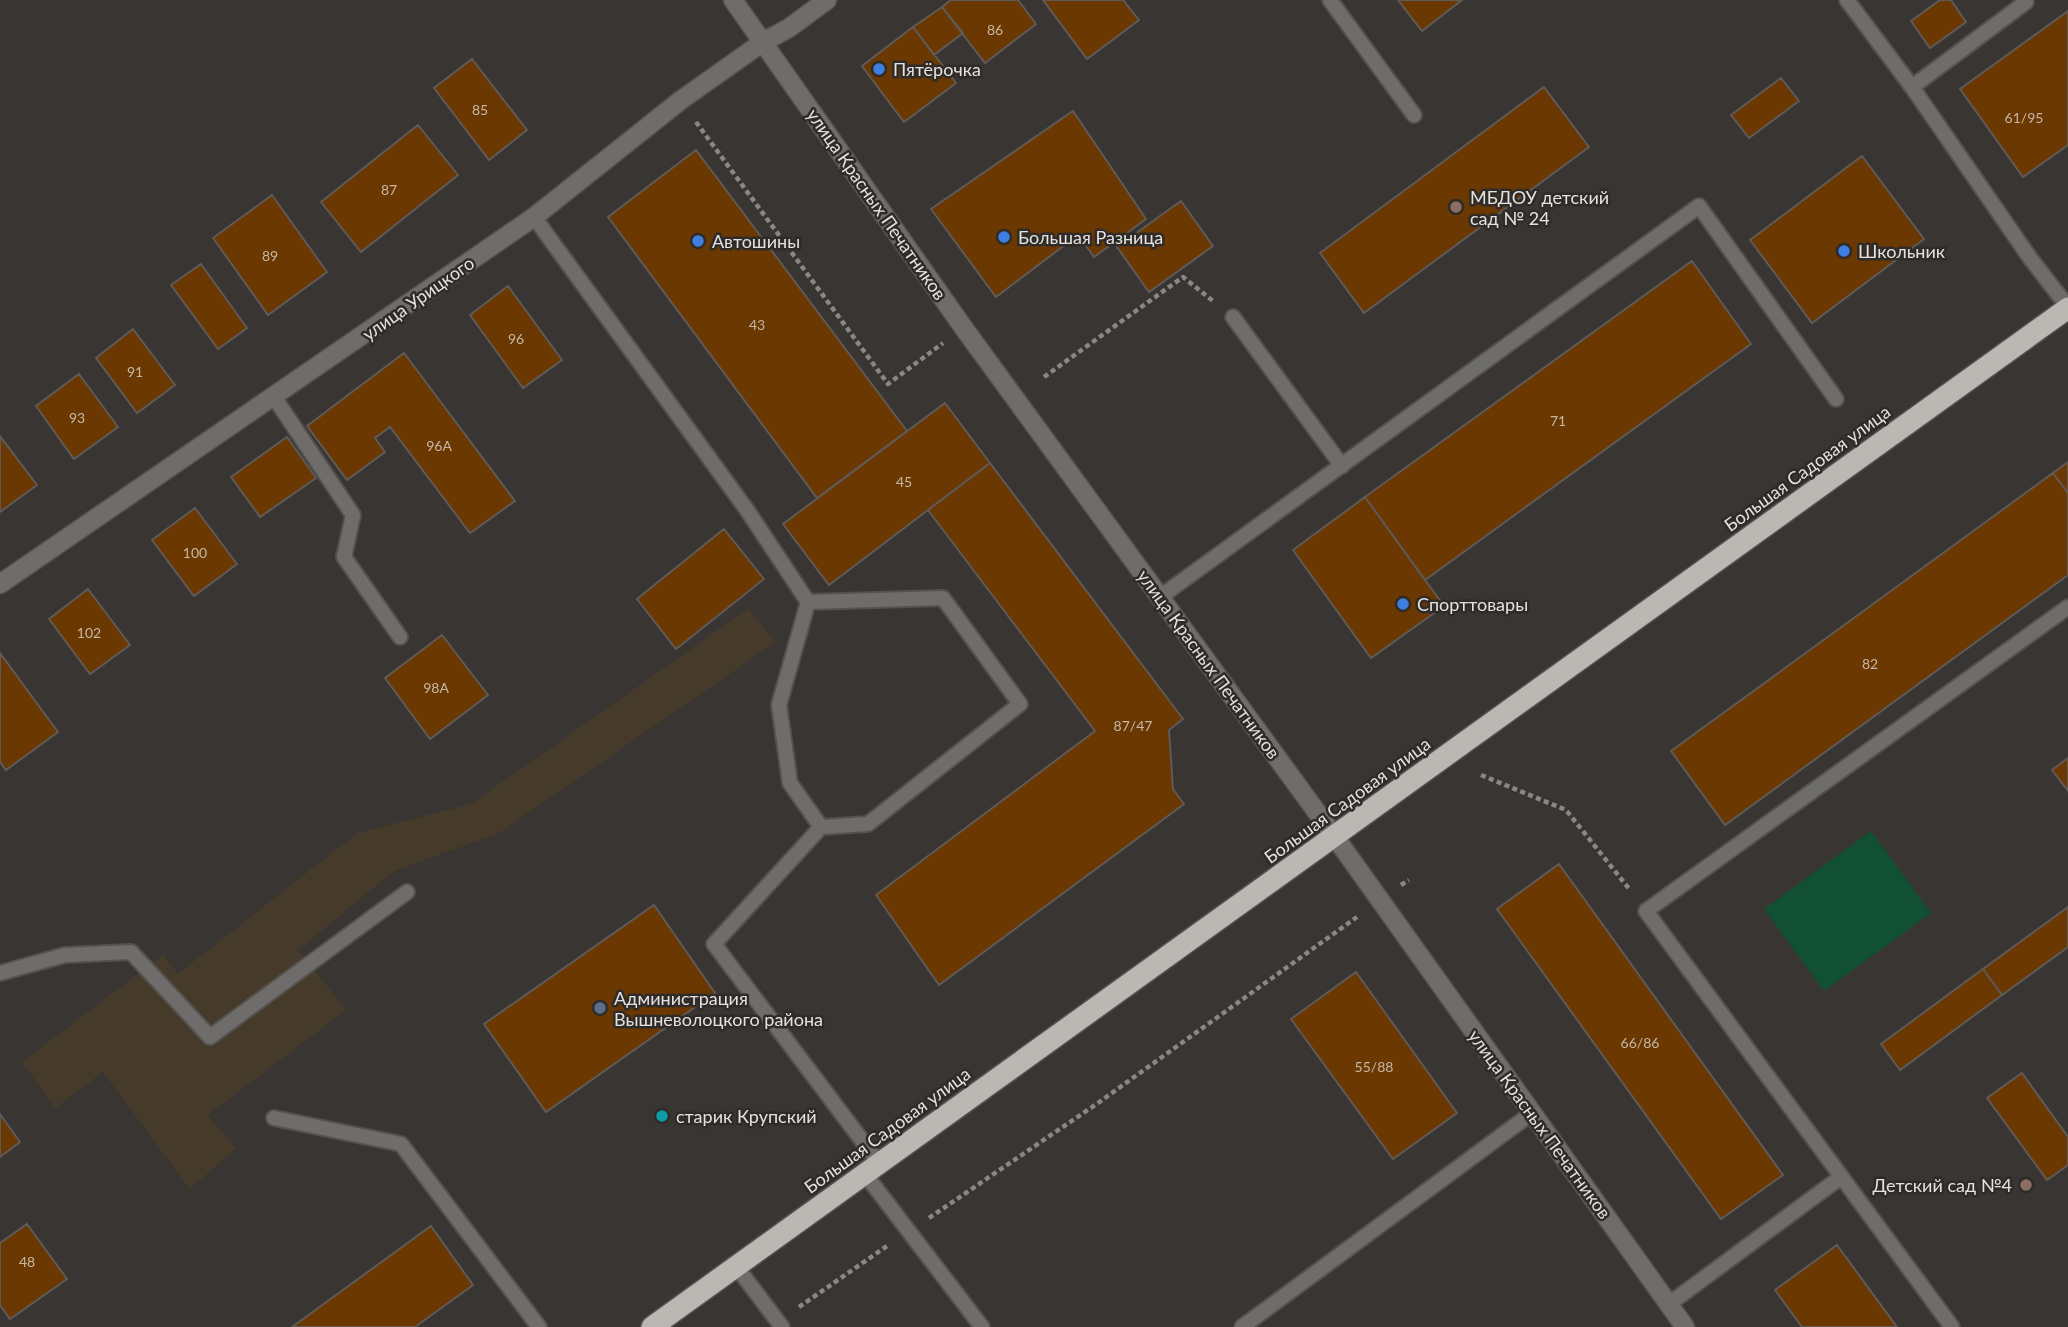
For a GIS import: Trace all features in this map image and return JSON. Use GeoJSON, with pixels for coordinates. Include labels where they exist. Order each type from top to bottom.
{"type":"FeatureCollection","features":[{"type":"Feature","properties":{"kind":"highway","name":"Большая Садовая улица"},"geometry":{"type":"LineString","coordinates":[[652,1327],[2068,307]]}},
{"type":"Feature","properties":{"kind":"street","name":"улица Красных Печатников"},"geometry":{"type":"LineString","coordinates":[[733,0],[963,327],[1335,837],[1685,1327]]}},
{"type":"Feature","properties":{"kind":"street","name":"улица Урицкого"},"geometry":{"type":"LineString","coordinates":[[0,584],[534,218],[681,100],[764,42],[789,29],[827,0]]}},
{"type":"Feature","properties":{"kind":"lane"},"geometry":{"type":"LineString","coordinates":[[1330,0],[1414,115]]}},
{"type":"Feature","properties":{"kind":"lane"},"geometry":{"type":"LineString","coordinates":[[1847,0],[1912,88],[2030,258],[2068,307]]}},
{"type":"Feature","properties":{"kind":"lane"},"geometry":{"type":"LineString","coordinates":[[1912,88],[2026,2],[2024,0]]}},
{"type":"Feature","properties":{"kind":"lane"},"geometry":{"type":"LineString","coordinates":[[1160,597],[1699,206],[1836,399]]}},
{"type":"Feature","properties":{"kind":"lane"},"geometry":{"type":"LineString","coordinates":[[534,218],[747,510],[808,603],[779,705],[790,783],[821,827]]}},
{"type":"Feature","properties":{"kind":"lane"},"geometry":{"type":"LineString","coordinates":[[1233,317],[1342,466]]}},
{"type":"Feature","properties":{"kind":"lane"},"geometry":{"type":"LineString","coordinates":[[274,397],[353,515],[344,557],[400,637]]}},
{"type":"Feature","properties":{"kind":"lane"},"geometry":{"type":"LineString","coordinates":[[808,603],[943,598],[1020,704],[867,824],[821,827],[714,944],[872,1169],[909,1232],[982,1327]]}},
{"type":"Feature","properties":{"kind":"lane"},"geometry":{"type":"LineString","coordinates":[[1952,1327],[1646,911],[2068,607]]}},
{"type":"Feature","properties":{"kind":"lane"},"geometry":{"type":"LineString","coordinates":[[0,973],[65,955],[131,952],[210,1037],[407,892]]}},
{"type":"Feature","properties":{"kind":"lane"},"geometry":{"type":"LineString","coordinates":[[1242,1327],[1532,1113]]}},
{"type":"Feature","properties":{"kind":"lane"},"geometry":{"type":"LineString","coordinates":[[274,1118],[401,1144],[539,1327]]}},
{"type":"Feature","properties":{"kind":"lane"},"geometry":{"type":"LineString","coordinates":[[1669,1304],[1841,1177]]}},
{"type":"Feature","properties":{"kind":"lane"},"geometry":{"type":"LineString","coordinates":[[736,1266],[780,1324]]}},
{"type":"Feature","properties":{"kind":"path"},"geometry":{"type":"LineString","coordinates":[[681,100],[888,384],[963,327]]}},
{"type":"Feature","properties":{"kind":"path"},"geometry":{"type":"LineString","coordinates":[[1044,377],[1183,277],[1233,317]]}},
{"type":"Feature","properties":{"kind":"path"},"geometry":{"type":"LineString","coordinates":[[1481,775],[1566,810],[1646,911]]}},
{"type":"Feature","properties":{"kind":"path"},"geometry":{"type":"LineString","coordinates":[[780,1324],[1098,1103],[1409,880]]}},
{"type":"Feature","properties":{"kind":"shaded area"},"geometry":{"type":"Polygon","coordinates":[[[748,609],[776,642],[499,833],[394,871],[298,950],[346,1010],[208,1115],[236,1148],[190,1189],[103,1072],[55,1108],[22,1062],[163,955],[178,974],[357,833],[471,804],[748,609]]]}},
{"type":"Feature","properties":{"kind":"green space"},"geometry":{"type":"Polygon","coordinates":[[[1871,831],[1931,913],[1824,991],[1764,909],[1871,831]]]}},
{"type":"Feature","properties":{"kind":"building"},"geometry":{"type":"Polygon","coordinates":[[[951,0],[1018,0],[1036,24],[985,63],[942,7],[951,0]]]}},
{"type":"Feature","properties":{"kind":"building"},"geometry":{"type":"Polygon","coordinates":[[[1043,0],[1123,0],[1139,20],[1087,59],[1043,0]]]}},
{"type":"Feature","properties":{"kind":"building"},"geometry":{"type":"Polygon","coordinates":[[[1398,0],[1462,0],[1422,31],[1398,0]]]}},
{"type":"Feature","properties":{"kind":"building"},"geometry":{"type":"Polygon","coordinates":[[[1940,0],[1951,0],[1966,22],[1930,48],[1911,21],[1940,0]]]}},
{"type":"Feature","properties":{"kind":"building"},"geometry":{"type":"Polygon","coordinates":[[[942,7],[963,33],[934,55],[913,27],[942,7]]]}},
{"type":"Feature","properties":{"kind":"building"},"geometry":{"type":"Polygon","coordinates":[[[2068,11],[2068,145],[2023,177],[1960,89],[2068,11]]]}},
{"type":"Feature","properties":{"kind":"building"},"geometry":{"type":"Polygon","coordinates":[[[913,27],[956,83],[904,122],[862,66],[913,27]]]}},
{"type":"Feature","properties":{"kind":"building"},"geometry":{"type":"Polygon","coordinates":[[[472,59],[527,130],[489,160],[434,88],[472,59]]]}},
{"type":"Feature","properties":{"kind":"building"},"geometry":{"type":"Polygon","coordinates":[[[1781,78],[1799,101],[1749,138],[1731,115],[1781,78]]]}},
{"type":"Feature","properties":{"kind":"building"},"geometry":{"type":"Polygon","coordinates":[[[1544,87],[1589,147],[1364,313],[1320,253],[1544,87]]]}},
{"type":"Feature","properties":{"kind":"building"},"geometry":{"type":"Polygon","coordinates":[[[1073,111],[1146,219],[1094,257],[1078,235],[996,297],[931,209],[1073,111]]]}},
{"type":"Feature","properties":{"kind":"building"},"geometry":{"type":"Polygon","coordinates":[[[418,125],[458,175],[361,252],[321,202],[418,125]]]}},
{"type":"Feature","properties":{"kind":"building"},"geometry":{"type":"Polygon","coordinates":[[[696,150],[907,431],[817,498],[608,217],[696,150]]]}},
{"type":"Feature","properties":{"kind":"building"},"geometry":{"type":"Polygon","coordinates":[[[1862,156],[1924,239],[1812,323],[1750,240],[1862,156]]]}},
{"type":"Feature","properties":{"kind":"building"},"geometry":{"type":"Polygon","coordinates":[[[272,195],[327,272],[268,315],[213,238],[272,195]]]}},
{"type":"Feature","properties":{"kind":"building"},"geometry":{"type":"Polygon","coordinates":[[[1181,201],[1213,246],[1149,292],[1117,247],[1181,201]]]}},
{"type":"Feature","properties":{"kind":"building"},"geometry":{"type":"Polygon","coordinates":[[[1692,261],[1751,344],[1425,580],[1365,497],[1692,261]]]}},
{"type":"Feature","properties":{"kind":"building"},"geometry":{"type":"Polygon","coordinates":[[[201,264],[247,328],[218,349],[171,285],[201,264]]]}},
{"type":"Feature","properties":{"kind":"building"},"geometry":{"type":"Polygon","coordinates":[[[508,286],[562,360],[523,388],[470,315],[508,286]]]}},
{"type":"Feature","properties":{"kind":"building"},"geometry":{"type":"Polygon","coordinates":[[[133,329],[175,385],[137,413],[96,358],[133,329]]]}},
{"type":"Feature","properties":{"kind":"building"},"geometry":{"type":"Polygon","coordinates":[[[404,353],[515,501],[470,533],[390,427],[375,438],[385,452],[347,480],[307,426],[404,353]]]}},
{"type":"Feature","properties":{"kind":"building"},"geometry":{"type":"Polygon","coordinates":[[[79,374],[118,427],[74,459],[36,406],[79,374]]]}},
{"type":"Feature","properties":{"kind":"building"},"geometry":{"type":"Polygon","coordinates":[[[945,403],[990,463],[829,585],[783,524],[945,403]]]}},
{"type":"Feature","properties":{"kind":"building"},"geometry":{"type":"Polygon","coordinates":[[[0,436],[37,485],[0,512],[0,436]]]}},
{"type":"Feature","properties":{"kind":"building"},"geometry":{"type":"Polygon","coordinates":[[[287,437],[316,478],[260,517],[231,477],[287,437]]]}},
{"type":"Feature","properties":{"kind":"building"},"geometry":{"type":"Polygon","coordinates":[[[2068,462],[2068,493],[2053,473],[2068,462]]]}},
{"type":"Feature","properties":{"kind":"building"},"geometry":{"type":"Polygon","coordinates":[[[990,463],[1183,719],[1169,730],[1173,789],[1184,804],[939,985],[876,895],[1095,731],[928,510],[990,463]]]}},
{"type":"Feature","properties":{"kind":"building"},"geometry":{"type":"Polygon","coordinates":[[[2053,473],[2068,493],[2068,575],[1725,825],[1671,751],[2053,473]]]}},
{"type":"Feature","properties":{"kind":"building"},"geometry":{"type":"Polygon","coordinates":[[[1365,497],[1444,606],[1371,658],[1293,550],[1365,497]]]}},
{"type":"Feature","properties":{"kind":"building"},"geometry":{"type":"Polygon","coordinates":[[[195,508],[237,564],[194,596],[152,540],[195,508]]]}},
{"type":"Feature","properties":{"kind":"building"},"geometry":{"type":"Polygon","coordinates":[[[724,529],[764,579],[676,649],[637,599],[724,529]]]}},
{"type":"Feature","properties":{"kind":"building"},"geometry":{"type":"Polygon","coordinates":[[[88,589],[130,645],[90,674],[49,619],[88,589]]]}},
{"type":"Feature","properties":{"kind":"building"},"geometry":{"type":"Polygon","coordinates":[[[442,635],[488,695],[430,739],[385,678],[442,635]]]}},
{"type":"Feature","properties":{"kind":"building"},"geometry":{"type":"Polygon","coordinates":[[[0,653],[58,732],[6,770],[0,762],[0,653]]]}},
{"type":"Feature","properties":{"kind":"building"},"geometry":{"type":"Polygon","coordinates":[[[2068,758],[2068,791],[2052,770],[2068,758]]]}},
{"type":"Feature","properties":{"kind":"building"},"geometry":{"type":"Polygon","coordinates":[[[1559,864],[1783,1175],[1721,1219],[1497,909],[1559,864]]]}},
{"type":"Feature","properties":{"kind":"building","name":"Администрация Вышневолоцкого района"},"geometry":{"type":"Polygon","coordinates":[[[654,905],[715,993],[546,1112],[484,1024],[654,905]]]}},
{"type":"Feature","properties":{"kind":"building"},"geometry":{"type":"Polygon","coordinates":[[[2068,907],[2068,947],[2002,995],[1983,969],[2068,907]]]}},
{"type":"Feature","properties":{"kind":"building"},"geometry":{"type":"Polygon","coordinates":[[[1983,969],[2002,995],[1900,1070],[1881,1044],[1983,969]]]}},
{"type":"Feature","properties":{"kind":"building"},"geometry":{"type":"Polygon","coordinates":[[[1356,972],[1457,1113],[1393,1159],[1291,1019],[1356,972]]]}},
{"type":"Feature","properties":{"kind":"building"},"geometry":{"type":"Polygon","coordinates":[[[2022,1073],[2068,1137],[2068,1165],[2047,1180],[1987,1098],[2022,1073]]]}},
{"type":"Feature","properties":{"kind":"building"},"geometry":{"type":"Polygon","coordinates":[[[0,1114],[20,1142],[0,1157],[0,1114]]]}},
{"type":"Feature","properties":{"kind":"building"},"geometry":{"type":"Polygon","coordinates":[[[27,1224],[67,1279],[10,1319],[0,1305],[0,1243],[27,1224]]]}},
{"type":"Feature","properties":{"kind":"building"},"geometry":{"type":"Polygon","coordinates":[[[431,1226],[473,1285],[415,1327],[292,1327],[431,1226]]]}},
{"type":"Feature","properties":{"kind":"building"},"geometry":{"type":"Polygon","coordinates":[[[1837,1245],[1897,1327],[1802,1327],[1775,1290],[1837,1245]]]}},
{"type":"Feature","properties":{"kind":"place","name":"Пятёрочка"},"geometry":{"type":"Point","coordinates":[879,69]}},
{"type":"Feature","properties":{"kind":"place","name":"МБДОУ детский сад № 24"},"geometry":{"type":"Point","coordinates":[1456,207]}},
{"type":"Feature","properties":{"kind":"place","name":"Большая Разница"},"geometry":{"type":"Point","coordinates":[1004,237]}},
{"type":"Feature","properties":{"kind":"place","name":"Автошины"},"geometry":{"type":"Point","coordinates":[698,241]}},
{"type":"Feature","properties":{"kind":"place","name":"Школьник"},"geometry":{"type":"Point","coordinates":[1844,251]}},
{"type":"Feature","properties":{"kind":"place","name":"Спорттовары"},"geometry":{"type":"Point","coordinates":[1403,604]}},
{"type":"Feature","properties":{"kind":"place","name":"Администрация Вышневолоцкого района"},"geometry":{"type":"Point","coordinates":[600,1008]}},
{"type":"Feature","properties":{"kind":"place","name":"старик Крупский"},"geometry":{"type":"Point","coordinates":[662,1116]}},
{"type":"Feature","properties":{"kind":"place","name":"Детский сад №4"},"geometry":{"type":"Point","coordinates":[2026,1185]}}]}
